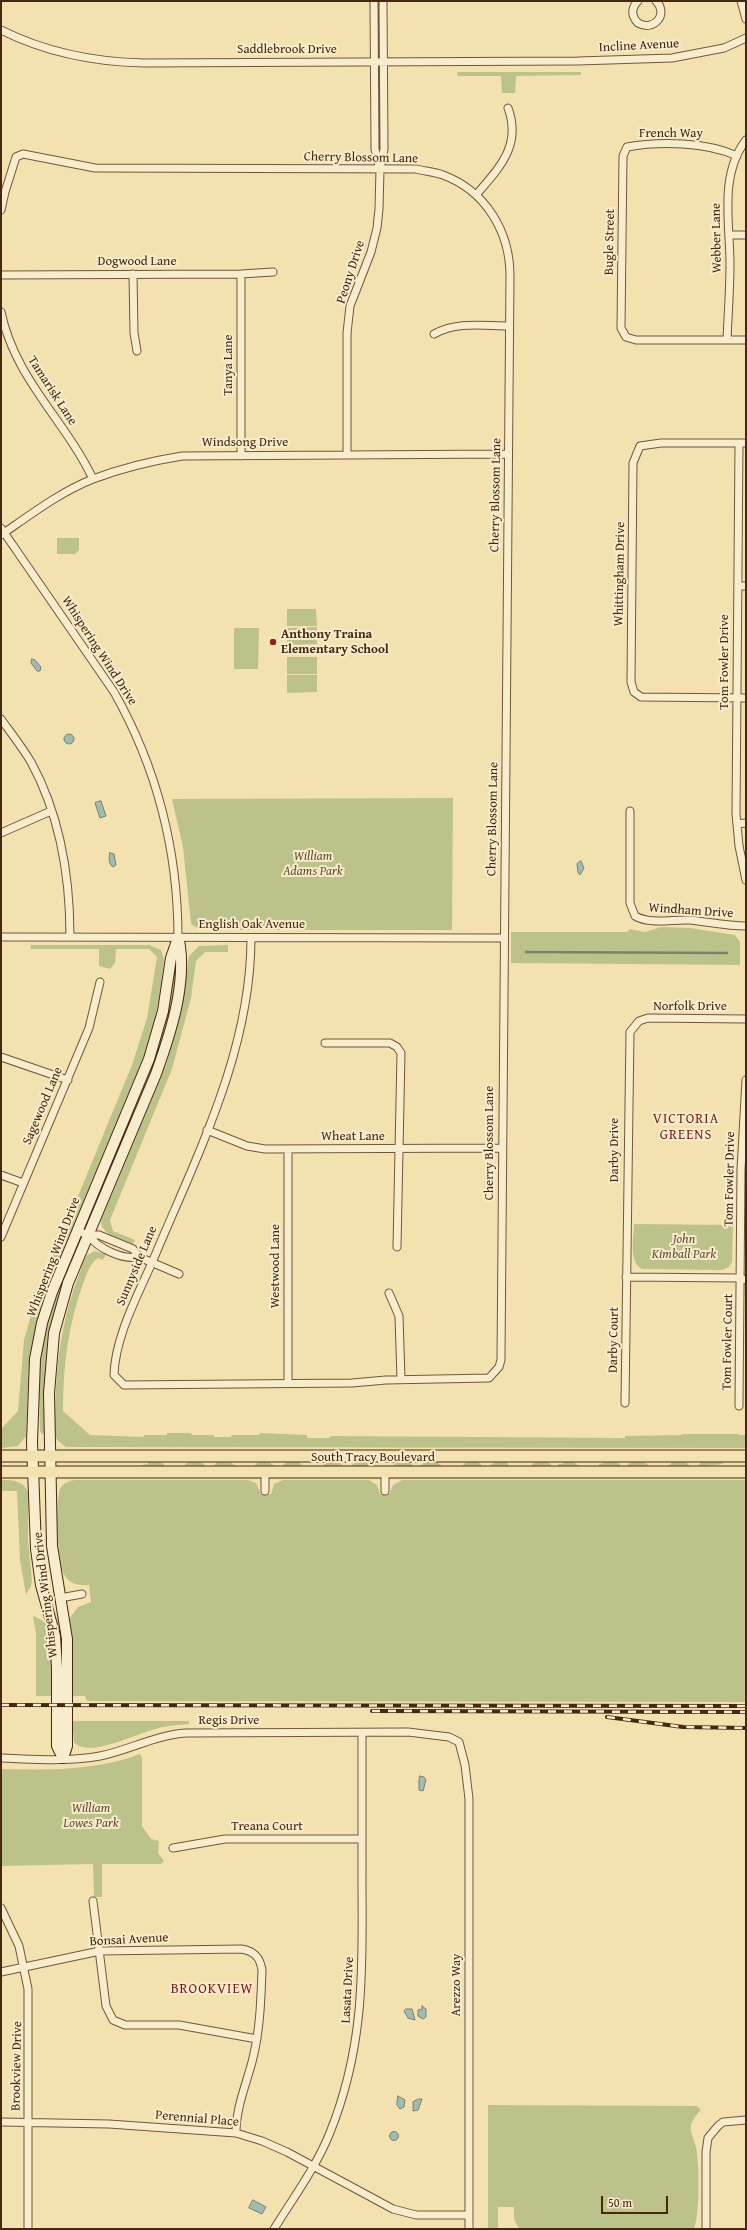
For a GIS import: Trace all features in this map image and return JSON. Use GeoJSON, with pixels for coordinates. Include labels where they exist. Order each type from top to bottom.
{"type":"FeatureCollection","features":[{"type":"Feature","properties":{"kind":"main road","name":"South Tracy Boulevard"},"geometry":{"type":"LineString","coordinates":[[1,1456],[746,1456]]}},
{"type":"Feature","properties":{"kind":"main road","name":"South Tracy Boulevard"},"geometry":{"type":"LineString","coordinates":[[1,1472],[746,1472]]}},
{"type":"Feature","properties":{"kind":"street","name":"Peony Drive"},"geometry":{"type":"LineString","coordinates":[[374,1],[375,150],[380,169]]}},
{"type":"Feature","properties":{"kind":"street","name":"Peony Drive"},"geometry":{"type":"LineString","coordinates":[[347,454],[347,333],[350,306],[371,252],[377,228],[380,169],[384,150],[384,1]]}},
{"type":"Feature","properties":{"kind":"street"},"geometry":{"type":"LineString","coordinates":[[637,1],[632,10],[634,20],[642,26],[656,23],[661,15],[660,6],[656,1]]}},
{"type":"Feature","properties":{"kind":"street"},"geometry":{"type":"LineString","coordinates":[[741,1],[746,19]]}},
{"type":"Feature","properties":{"kind":"street","name":"Saddlebrook Drive"},"geometry":{"type":"LineString","coordinates":[[1,30],[50,50],[77,57],[106,61],[578,61]]}},
{"type":"Feature","properties":{"kind":"street","name":"Incline Avenue"},"geometry":{"type":"LineString","coordinates":[[578,61],[672,58],[724,48],[746,38]]}},
{"type":"Feature","properties":{"kind":"street"},"geometry":{"type":"LineString","coordinates":[[476,195],[497,170],[510,147],[514,128],[508,108]]}},
{"type":"Feature","properties":{"kind":"street","name":"Webber Lane"},"geometry":{"type":"LineString","coordinates":[[727,340],[730,264],[729,179],[737,156],[746,140]]}},
{"type":"Feature","properties":{"kind":"street","name":"French Way"},"geometry":{"type":"LineString","coordinates":[[627,148],[703,145],[721,148],[737,156]]}},
{"type":"Feature","properties":{"kind":"street","name":"Bugle Street"},"geometry":{"type":"LineString","coordinates":[[627,148],[623,156],[621,328],[626,337],[636,340],[727,340]]}},
{"type":"Feature","properties":{"kind":"street","name":"Cherry Blossom Lane"},"geometry":{"type":"LineString","coordinates":[[1,210],[16,157],[23,154],[95,168],[416,169],[442,175],[457,182],[476,195],[497,220],[508,247],[510,262],[501,1360],[495,1373],[482,1379],[401,1379]]}},
{"type":"Feature","properties":{"kind":"street"},"geometry":{"type":"LineString","coordinates":[[729,235],[746,236]]}},
{"type":"Feature","properties":{"kind":"street","name":"Dogwood Lane"},"geometry":{"type":"LineString","coordinates":[[1,275],[241,274],[273,272]]}},
{"type":"Feature","properties":{"kind":"street"},"geometry":{"type":"LineString","coordinates":[[133,274],[134,333],[137,351]]}},
{"type":"Feature","properties":{"kind":"street","name":"Tanya Lane"},"geometry":{"type":"LineString","coordinates":[[241,274],[241,456]]}},
{"type":"Feature","properties":{"kind":"street","name":"Tamarisk Lane"},"geometry":{"type":"LineString","coordinates":[[1,312],[12,349],[20,366],[84,460],[93,479]]}},
{"type":"Feature","properties":{"kind":"street"},"geometry":{"type":"LineString","coordinates":[[434,334],[443,329],[460,326],[509,326]]}},
{"type":"Feature","properties":{"kind":"street"},"geometry":{"type":"LineString","coordinates":[[727,340],[746,340]]}},
{"type":"Feature","properties":{"kind":"street","name":"Whittingham Drive"},"geometry":{"type":"LineString","coordinates":[[737,698],[655,698],[641,697],[634,692],[630,682],[633,463],[640,446],[649,443],[743,443]]}},
{"type":"Feature","properties":{"kind":"street","name":"Tom Fowler Drive"},"geometry":{"type":"LineString","coordinates":[[743,443],[738,586],[737,824],[746,880]]}},
{"type":"Feature","properties":{"kind":"street","name":"Windsong Drive"},"geometry":{"type":"LineString","coordinates":[[2,532],[54,499],[93,479],[141,463],[182,456],[508,454]]}},
{"type":"Feature","properties":{"kind":"street","name":"Whispering Wind Drive"},"geometry":{"type":"LineString","coordinates":[[2,532],[114,692],[149,767],[159,798],[172,849],[176,879],[178,938],[182,959],[175,1011],[156,1074],[68,1283],[54,1333],[49,1377],[52,1546],[67,1638],[68,1661],[67,1746],[63,1758]]}},
{"type":"Feature","properties":{"kind":"street"},"geometry":{"type":"LineString","coordinates":[[738,586],[746,586]]}},
{"type":"Feature","properties":{"kind":"street"},"geometry":{"type":"LineString","coordinates":[[737,698],[746,698]]}},
{"type":"Feature","properties":{"kind":"street"},"geometry":{"type":"LineString","coordinates":[[1,719],[31,762],[51,811],[62,848],[68,879],[70,937]]}},
{"type":"Feature","properties":{"kind":"street"},"geometry":{"type":"LineString","coordinates":[[1,833],[51,811]]}},
{"type":"Feature","properties":{"kind":"street","name":"Windham Drive"},"geometry":{"type":"LineString","coordinates":[[630,811],[630,903],[635,916],[648,921],[692,920],[717,925],[746,926]]}},
{"type":"Feature","properties":{"kind":"street"},"geometry":{"type":"LineString","coordinates":[[737,824],[746,823]]}},
{"type":"Feature","properties":{"kind":"street","name":"English Oak Avenue"},"geometry":{"type":"LineString","coordinates":[[1,938],[504,938]]}},
{"type":"Feature","properties":{"kind":"street","name":"Whispering Wind Drive"},"geometry":{"type":"LineString","coordinates":[[63,1758],[57,1746],[57,1668],[55,1636],[41,1585],[36,1548],[33,1456],[33,1381],[39,1335],[48,1302],[150,1059],[164,1005],[171,958],[178,938]]}},
{"type":"Feature","properties":{"kind":"street","name":"Sunnyside Lane"},"geometry":{"type":"LineString","coordinates":[[251,938],[250,973],[244,1017],[235,1054],[207,1130],[139,1291],[114,1365],[114,1375],[124,1385],[352,1383],[401,1379]]}},
{"type":"Feature","properties":{"kind":"street","name":"Sagewood Lane"},"geometry":{"type":"LineString","coordinates":[[1,1237],[89,1028],[100,982]]}},
{"type":"Feature","properties":{"kind":"street","name":"Norfolk Drive"},"geometry":{"type":"LineString","coordinates":[[635,1024],[648,1018],[746,1019]]}},
{"type":"Feature","properties":{"kind":"street","name":"Darby Drive"},"geometry":{"type":"LineString","coordinates":[[626,1277],[628,1037],[635,1024]]}},
{"type":"Feature","properties":{"kind":"street"},"geometry":{"type":"LineString","coordinates":[[325,1043],[390,1043],[398,1047],[401,1053],[397,1248]]}},
{"type":"Feature","properties":{"kind":"street"},"geometry":{"type":"LineString","coordinates":[[1,1057],[68,1080]]}},
{"type":"Feature","properties":{"kind":"street","name":"Tom Fowler Drive"},"geometry":{"type":"LineString","coordinates":[[744,1278],[742,1158],[746,1080]]}},
{"type":"Feature","properties":{"kind":"street","name":"Wheat Lane"},"geometry":{"type":"LineString","coordinates":[[207,1130],[247,1146],[265,1149],[502,1148]]}},
{"type":"Feature","properties":{"kind":"street","name":"Westwood Lane"},"geometry":{"type":"LineString","coordinates":[[288,1149],[288,1383]]}},
{"type":"Feature","properties":{"kind":"street"},"geometry":{"type":"LineString","coordinates":[[1,1175],[23,1183]]}},
{"type":"Feature","properties":{"kind":"street"},"geometry":{"type":"LineString","coordinates":[[78,1231],[88,1235],[99,1235],[133,1249],[139,1257],[179,1274]]}},
{"type":"Feature","properties":{"kind":"street"},"geometry":{"type":"LineString","coordinates":[[88,1235],[95,1245],[129,1259],[139,1257]]}},
{"type":"Feature","properties":{"kind":"street"},"geometry":{"type":"LineString","coordinates":[[626,1277],[744,1278]]}},
{"type":"Feature","properties":{"kind":"street","name":"Darby Court"},"geometry":{"type":"LineString","coordinates":[[625,1403],[626,1277]]}},
{"type":"Feature","properties":{"kind":"street","name":"Tom Fowler Court"},"geometry":{"type":"LineString","coordinates":[[739,1406],[744,1278]]}},
{"type":"Feature","properties":{"kind":"street"},"geometry":{"type":"LineString","coordinates":[[389,1293],[399,1316],[401,1379]]}},
{"type":"Feature","properties":{"kind":"street"},"geometry":{"type":"LineString","coordinates":[[265,1472],[265,1491]]}},
{"type":"Feature","properties":{"kind":"street"},"geometry":{"type":"LineString","coordinates":[[385,1472],[385,1491]]}},
{"type":"Feature","properties":{"kind":"street"},"geometry":{"type":"LineString","coordinates":[[60,1598],[82,1594]]}},
{"type":"Feature","properties":{"kind":"street","name":"Regis Drive"},"geometry":{"type":"LineString","coordinates":[[1,1758],[63,1758],[100,1756],[123,1750],[157,1738],[177,1734],[408,1732],[449,1737],[459,1742]]}},
{"type":"Feature","properties":{"kind":"street","name":"Lasata Drive"},"geometry":{"type":"LineString","coordinates":[[274,2229],[314,2166],[335,2120],[348,2081],[357,2039],[362,1980],[362,1733]]}},
{"type":"Feature","properties":{"kind":"street","name":"Arezzo Way"},"geometry":{"type":"LineString","coordinates":[[459,1742],[465,1765],[469,1798],[469,2229]]}},
{"type":"Feature","properties":{"kind":"street","name":"Treana Court"},"geometry":{"type":"LineString","coordinates":[[173,1848],[225,1839],[362,1839]]}},
{"type":"Feature","properties":{"kind":"street"},"geometry":{"type":"LineString","coordinates":[[93,1901],[107,2011],[113,2020],[118,2023],[179,2025],[257,2039],[241,2097],[236,2133]]}},
{"type":"Feature","properties":{"kind":"street","name":"Brookview Drive"},"geometry":{"type":"LineString","coordinates":[[1,1908],[16,1938],[24,1967],[29,2002],[28,2229]]}},
{"type":"Feature","properties":{"kind":"street","name":"Bonsai Avenue"},"geometry":{"type":"LineString","coordinates":[[1,1972],[100,1951],[241,1949],[253,1952],[258,1957],[262,1970],[257,2039]]}},
{"type":"Feature","properties":{"kind":"street"},"geometry":{"type":"LineString","coordinates":[[706,2229],[706,2152],[708,2138],[718,2126],[731,2121],[746,2120]]}},
{"type":"Feature","properties":{"kind":"street","name":"Perennial Place"},"geometry":{"type":"LineString","coordinates":[[1,2122],[109,2124],[236,2133],[273,2145],[383,2204],[400,2211],[424,2216],[469,2215]]}},
{"type":"Feature","properties":{"kind":"green space"},"geometry":{"type":"Polygon","coordinates":[[[457,72],[581,72],[581,75],[516,76],[515,93],[502,93],[501,76],[458,76],[457,72]]]}},
{"type":"Feature","properties":{"kind":"green space"},"geometry":{"type":"Polygon","coordinates":[[[57,538],[79,538],[79,550],[75,554],[57,554],[57,538]]]}},
{"type":"Feature","properties":{"kind":"green space"},"geometry":{"type":"Polygon","coordinates":[[[287,609],[316,609],[317,626],[287,626],[287,609]]]}},
{"type":"Feature","properties":{"kind":"green space"},"geometry":{"type":"Polygon","coordinates":[[[317,627],[317,644],[287,645],[287,628],[317,627]]]}},
{"type":"Feature","properties":{"kind":"green space"},"geometry":{"type":"Polygon","coordinates":[[[234,628],[259,628],[258,669],[234,669],[234,628]]]}},
{"type":"Feature","properties":{"kind":"green space"},"geometry":{"type":"Polygon","coordinates":[[[287,657],[317,657],[317,674],[287,674],[287,657]]]}},
{"type":"Feature","properties":{"kind":"green space"},"geometry":{"type":"Polygon","coordinates":[[[287,675],[317,675],[317,692],[287,693],[287,675]]]}},
{"type":"Feature","properties":{"kind":"green space","name":"William Adams Park"},"geometry":{"type":"Polygon","coordinates":[[[453,798],[452,930],[200,930],[191,924],[183,847],[172,799],[453,798]]]}},
{"type":"Feature","properties":{"kind":"green space"},"geometry":{"type":"Polygon","coordinates":[[[661,927],[690,928],[735,935],[740,942],[740,965],[511,963],[511,932],[627,932],[630,929],[645,932],[661,927]]]}},
{"type":"Feature","properties":{"kind":"green space"},"geometry":{"type":"Polygon","coordinates":[[[30,945],[149,945],[161,950],[164,959],[154,1024],[144,1057],[42,1303],[29,1364],[26,1436],[18,1446],[1,1448],[1,1429],[18,1411],[24,1340],[36,1298],[132,1065],[147,1018],[157,957],[149,949],[116,949],[115,963],[110,969],[99,966],[99,949],[31,949],[30,945]]]}},
{"type":"Feature","properties":{"kind":"green space"},"geometry":{"type":"Polygon","coordinates":[[[228,945],[228,952],[205,952],[196,961],[191,998],[172,1069],[110,1220],[113,1231],[135,1240],[133,1244],[112,1236],[104,1230],[101,1220],[166,1065],[181,1012],[189,956],[199,946],[228,945]]]}},
{"type":"Feature","properties":{"kind":"green space"},"geometry":{"type":"Polygon","coordinates":[[[177,956],[175,984],[164,1038],[145,1091],[112,1168],[115,1150],[146,1075],[174,958],[177,956]]]}},
{"type":"Feature","properties":{"kind":"green space","name":"John Kimball Park"},"geometry":{"type":"Polygon","coordinates":[[[634,1224],[733,1225],[732,1262],[729,1267],[722,1270],[642,1269],[638,1266],[633,1255],[634,1224]]]}},
{"type":"Feature","properties":{"kind":"green space"},"geometry":{"type":"Polygon","coordinates":[[[95,1251],[106,1254],[103,1260],[98,1258],[90,1266],[78,1299],[67,1346],[63,1395],[63,1411],[90,1435],[144,1437],[144,1435],[167,1435],[167,1433],[191,1433],[192,1435],[231,1437],[232,1435],[259,1435],[260,1433],[307,1435],[307,1438],[330,1438],[330,1436],[625,1438],[625,1436],[682,1434],[739,1434],[746,1435],[746,1448],[66,1447],[57,1440],[55,1433],[56,1386],[61,1343],[70,1301],[77,1279],[86,1256],[95,1251]]]}},
{"type":"Feature","properties":{"kind":"green space"},"geometry":{"type":"Polygon","coordinates":[[[75,1254],[61,1295],[46,1433],[42,1434],[40,1431],[40,1344],[47,1317],[57,1289],[75,1254]]]}},
{"type":"Feature","properties":{"kind":"green space"},"geometry":{"type":"Polygon","coordinates":[[[605,1460],[616,1461],[622,1467],[598,1467],[599,1464],[604,1463],[605,1460]]]}},
{"type":"Feature","properties":{"kind":"green space"},"geometry":{"type":"Polygon","coordinates":[[[633,1460],[643,1460],[650,1467],[626,1467],[633,1460]]]}},
{"type":"Feature","properties":{"kind":"green space"},"geometry":{"type":"Polygon","coordinates":[[[674,1460],[685,1460],[690,1467],[667,1467],[674,1460]]]}},
{"type":"Feature","properties":{"kind":"green space"},"geometry":{"type":"Polygon","coordinates":[[[703,1460],[722,1460],[723,1464],[697,1467],[703,1460]]]}},
{"type":"Feature","properties":{"kind":"green space"},"geometry":{"type":"Polygon","coordinates":[[[148,1461],[160,1461],[166,1467],[143,1467],[142,1465],[148,1464],[148,1461]]]}},
{"type":"Feature","properties":{"kind":"green space"},"geometry":{"type":"Polygon","coordinates":[[[189,1461],[200,1461],[207,1467],[183,1467],[189,1461]]]}},
{"type":"Feature","properties":{"kind":"green space"},"geometry":{"type":"Polygon","coordinates":[[[218,1461],[229,1461],[237,1467],[212,1467],[218,1461]]]}},
{"type":"Feature","properties":{"kind":"green space"},"geometry":{"type":"Polygon","coordinates":[[[259,1461],[270,1461],[270,1463],[277,1467],[253,1467],[259,1461]]]}},
{"type":"Feature","properties":{"kind":"green space"},"geometry":{"type":"Polygon","coordinates":[[[287,1461],[298,1461],[304,1467],[281,1467],[287,1461]]]}},
{"type":"Feature","properties":{"kind":"green space"},"geometry":{"type":"Polygon","coordinates":[[[328,1461],[339,1461],[344,1467],[322,1467],[328,1461]]]}},
{"type":"Feature","properties":{"kind":"green space"},"geometry":{"type":"Polygon","coordinates":[[[356,1461],[367,1461],[369,1464],[373,1464],[373,1467],[350,1467],[356,1461]]]}},
{"type":"Feature","properties":{"kind":"green space"},"geometry":{"type":"Polygon","coordinates":[[[397,1461],[408,1461],[415,1467],[392,1467],[397,1461]]]}},
{"type":"Feature","properties":{"kind":"green space"},"geometry":{"type":"Polygon","coordinates":[[[426,1461],[436,1461],[443,1467],[419,1467],[426,1461]]]}},
{"type":"Feature","properties":{"kind":"green space"},"geometry":{"type":"Polygon","coordinates":[[[467,1461],[477,1461],[484,1467],[461,1467],[467,1461]]]}},
{"type":"Feature","properties":{"kind":"green space"},"geometry":{"type":"Polygon","coordinates":[[[496,1461],[506,1461],[510,1467],[488,1467],[496,1461]]]}},
{"type":"Feature","properties":{"kind":"green space"},"geometry":{"type":"Polygon","coordinates":[[[536,1461],[547,1461],[553,1467],[530,1467],[536,1461]]]}},
{"type":"Feature","properties":{"kind":"green space"},"geometry":{"type":"Polygon","coordinates":[[[564,1461],[575,1461],[575,1463],[581,1467],[558,1467],[558,1464],[563,1464],[564,1461]]]}},
{"type":"Feature","properties":{"kind":"green space"},"geometry":{"type":"Polygon","coordinates":[[[1,1480],[20,1483],[28,1492],[28,1540],[32,1580],[31,1586],[26,1595],[20,1560],[17,1491],[1,1491],[1,1480]]]}},
{"type":"Feature","properties":{"kind":"green space"},"geometry":{"type":"Polygon","coordinates":[[[74,1480],[248,1480],[256,1483],[261,1494],[271,1494],[274,1484],[283,1480],[369,1480],[377,1485],[380,1494],[390,1493],[393,1485],[402,1480],[746,1480],[746,1702],[87,1701],[85,1696],[72,1696],[70,1618],[78,1607],[91,1602],[89,1585],[76,1584],[67,1579],[65,1576],[60,1559],[57,1532],[58,1504],[61,1487],[67,1482],[74,1480]]]}},
{"type":"Feature","properties":{"kind":"green space"},"geometry":{"type":"Polygon","coordinates":[[[33,1616],[45,1623],[48,1627],[52,1641],[52,1696],[36,1696],[36,1633],[33,1616]]]}},
{"type":"Feature","properties":{"kind":"green space"},"geometry":{"type":"Polygon","coordinates":[[[72,1721],[189,1721],[189,1724],[161,1728],[112,1744],[89,1748],[80,1747],[74,1742],[72,1721]]]}},
{"type":"Feature","properties":{"kind":"green space","name":"William Lowes Park"},"geometry":{"type":"Polygon","coordinates":[[[140,1754],[142,1758],[142,1826],[151,1839],[159,1841],[158,1853],[164,1861],[161,1864],[102,1864],[102,1897],[94,1897],[93,1864],[1,1866],[1,1769],[72,1768],[106,1764],[140,1754]]]}},
{"type":"Feature","properties":{"kind":"green space"},"geometry":{"type":"Polygon","coordinates":[[[488,2105],[697,2106],[701,2110],[692,2122],[691,2127],[691,2132],[696,2146],[698,2169],[698,2203],[694,2228],[519,2229],[514,2219],[514,2207],[498,2207],[498,2229],[488,2229],[488,2105]]]}},
{"type":"Feature","properties":{"kind":"water"},"geometry":{"type":"Polygon","coordinates":[[[32,659],[35,660],[41,667],[40,671],[37,671],[31,663],[32,659]]]}},
{"type":"Feature","properties":{"kind":"water"},"geometry":{"type":"Polygon","coordinates":[[[67,734],[71,734],[74,739],[71,744],[67,744],[64,741],[64,737],[67,734]]]}},
{"type":"Feature","properties":{"kind":"water"},"geometry":{"type":"Polygon","coordinates":[[[101,801],[106,816],[100,818],[95,803],[101,801]]]}},
{"type":"Feature","properties":{"kind":"water"},"geometry":{"type":"Polygon","coordinates":[[[110,853],[114,854],[116,865],[113,867],[109,861],[110,853]]]}},
{"type":"Feature","properties":{"kind":"water"},"geometry":{"type":"Polygon","coordinates":[[[581,861],[584,868],[580,875],[578,873],[577,864],[581,861]]]}},
{"type":"Feature","properties":{"kind":"water"},"geometry":{"type":"Polygon","coordinates":[[[420,1776],[424,1777],[426,1780],[423,1791],[419,1790],[420,1776]]]}},
{"type":"Feature","properties":{"kind":"water"},"geometry":{"type":"Polygon","coordinates":[[[422,2006],[426,2009],[426,2017],[423,2019],[418,2016],[418,2010],[422,2009],[422,2006]]]}},
{"type":"Feature","properties":{"kind":"water"},"geometry":{"type":"Polygon","coordinates":[[[406,2009],[412,2009],[415,2020],[408,2018],[404,2011],[406,2009]]]}},
{"type":"Feature","properties":{"kind":"water"},"geometry":{"type":"Polygon","coordinates":[[[398,2096],[405,2100],[404,2107],[400,2109],[397,2105],[398,2096]]]}},
{"type":"Feature","properties":{"kind":"water"},"geometry":{"type":"Polygon","coordinates":[[[422,2099],[418,2110],[413,2111],[413,2102],[422,2099]]]}},
{"type":"Feature","properties":{"kind":"water"},"geometry":{"type":"Polygon","coordinates":[[[394,2131],[399,2136],[394,2141],[389,2136],[394,2131]]]}},
{"type":"Feature","properties":{"kind":"water"},"geometry":{"type":"Polygon","coordinates":[[[253,2200],[266,2207],[262,2214],[249,2208],[253,2200]]]}},
{"type":"Feature","properties":{"kind":"waterway"},"geometry":{"type":"LineString","coordinates":[[526,952],[727,953]]}},
{"type":"Feature","properties":{"kind":"railway"},"geometry":{"type":"LineString","coordinates":[[1,1705],[746,1706]]}},
{"type":"Feature","properties":{"kind":"railway"},"geometry":{"type":"LineString","coordinates":[[372,1711],[746,1712]]}},
{"type":"Feature","properties":{"kind":"railway"},"geometry":{"type":"LineString","coordinates":[[607,1717],[683,1727],[746,1728]]}},
{"type":"Feature","properties":{"kind":"place","name":"Anthony Traina Elementary School"},"geometry":{"type":"Point","coordinates":[273,642]}},
{"type":"Feature","properties":{"kind":"district","name":"VICTORIA GREENS"},"geometry":{"type":"Point","coordinates":[686,1128]}},
{"type":"Feature","properties":{"kind":"district","name":"BROOKVIEW"},"geometry":{"type":"Point","coordinates":[212,1989]}}]}
